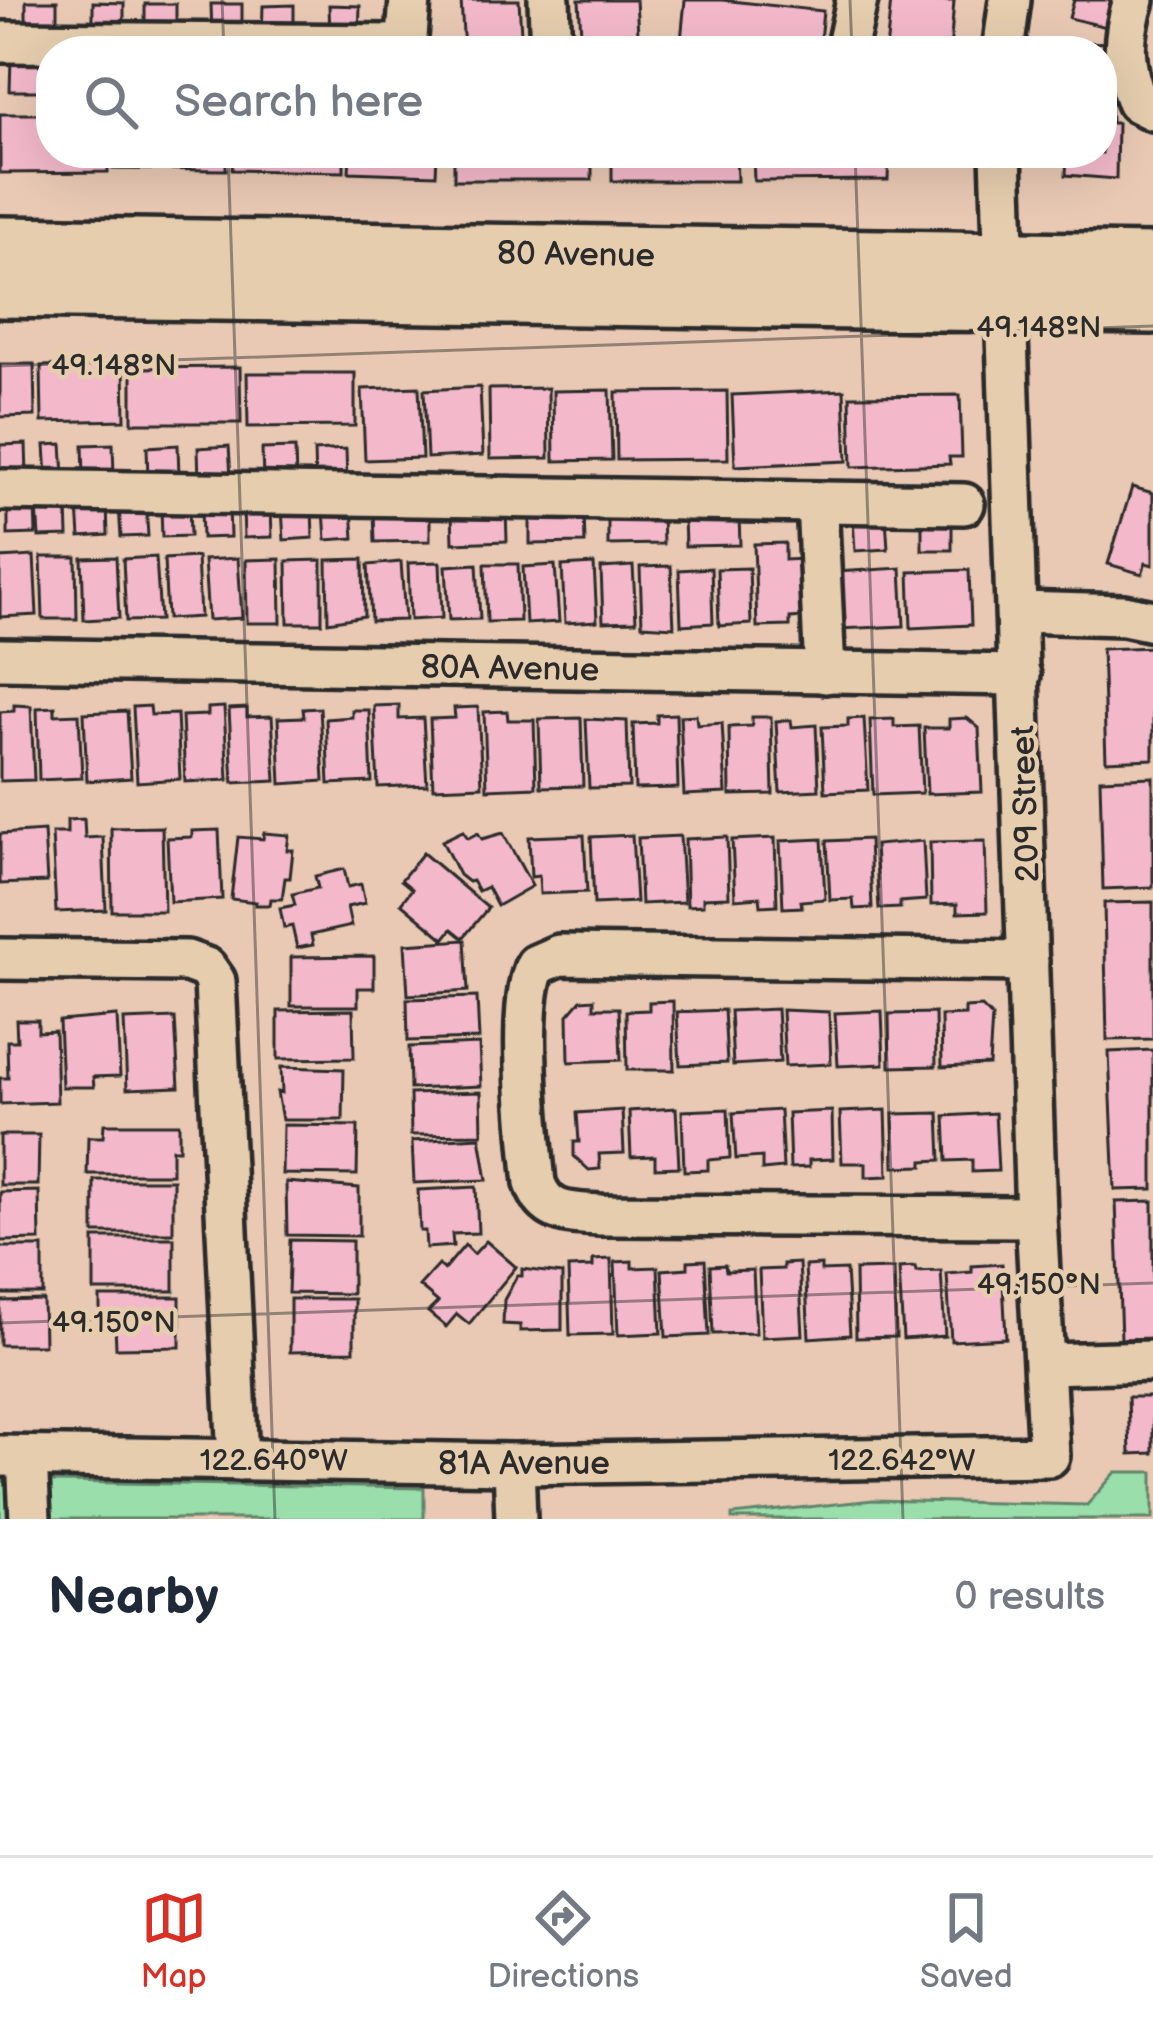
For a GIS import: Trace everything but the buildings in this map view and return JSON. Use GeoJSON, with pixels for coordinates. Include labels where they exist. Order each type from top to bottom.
{"type":"FeatureCollection","features":[{"type":"Feature","properties":{"kind":"main road","name":"80 Avenue"},"geometry":{"type":"LineString","coordinates":[[0,244],[1005,282],[1153,307]]}},
{"type":"Feature","properties":{"kind":"main road","name":"80 Avenue"},"geometry":{"type":"LineString","coordinates":[[0,291],[1005,282],[1153,260]]}},
{"type":"Feature","properties":{"kind":"street"},"geometry":{"type":"LineString","coordinates":[[407,36],[410,0]]}},
{"type":"Feature","properties":{"kind":"street"},"geometry":{"type":"LineString","coordinates":[[549,0],[550,36]]}},
{"type":"Feature","properties":{"kind":"street"},"geometry":{"type":"LineString","coordinates":[[849,36],[857,0]]}},
{"type":"Feature","properties":{"kind":"street"},"geometry":{"type":"LineString","coordinates":[[1005,36],[1010,0]]}},
{"type":"Feature","properties":{"kind":"street"},"geometry":{"type":"LineString","coordinates":[[1135,0],[1125,29],[1124,70],[1137,102],[1153,110]]}},
{"type":"Feature","properties":{"kind":"street"},"geometry":{"type":"LineString","coordinates":[[0,42],[36,42]]}},
{"type":"Feature","properties":{"kind":"street","name":"209 Street"},"geometry":{"type":"LineString","coordinates":[[1001,168],[1048,1456]]}},
{"type":"Feature","properties":{"kind":"street"},"geometry":{"type":"LineString","coordinates":[[0,490],[964,503]]}},
{"type":"Feature","properties":{"kind":"street"},"geometry":{"type":"LineString","coordinates":[[817,502],[825,673]]}},
{"type":"Feature","properties":{"kind":"street"},"geometry":{"type":"LineString","coordinates":[[1018,612],[1124,615],[1153,621]]}},
{"type":"Feature","properties":{"kind":"street","name":"80A Avenue"},"geometry":{"type":"LineString","coordinates":[[0,659],[1020,675]]}},
{"type":"Feature","properties":{"kind":"street"},"geometry":{"type":"LineString","coordinates":[[1028,961],[585,954],[545,958],[530,977],[526,1016],[536,1183],[546,1205],[566,1213],[1036,1217]]}},
{"type":"Feature","properties":{"kind":"street"},"geometry":{"type":"LineString","coordinates":[[0,959],[188,962],[206,968],[215,982],[238,1460]]}},
{"type":"Feature","properties":{"kind":"street"},"geometry":{"type":"LineString","coordinates":[[1046,1364],[1153,1361]]}},
{"type":"Feature","properties":{"kind":"street"},"geometry":{"type":"LineString","coordinates":[[14,1456],[30,1519]]}},
{"type":"Feature","properties":{"kind":"street","name":"81A Avenue"},"geometry":{"type":"LineString","coordinates":[[14,1456],[514,1464],[1048,1456]]}},
{"type":"Feature","properties":{"kind":"street"},"geometry":{"type":"LineString","coordinates":[[514,1464],[516,1519]]}},
{"type":"Feature","properties":{"kind":"green space"},"geometry":{"type":"Polygon","coordinates":[[[1116,1472],[1153,1472],[1153,1519],[732,1519],[732,1515],[873,1500],[1087,1505],[1116,1472]]]}},
{"type":"Feature","properties":{"kind":"green space"},"geometry":{"type":"Polygon","coordinates":[[[0,1481],[424,1488],[424,1519],[0,1519],[0,1481]]]}}]}
